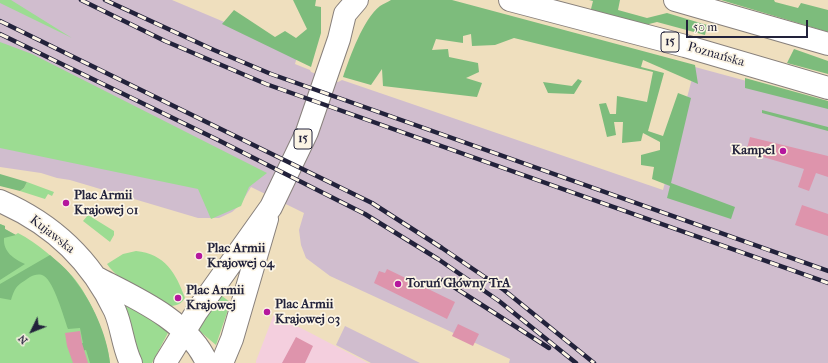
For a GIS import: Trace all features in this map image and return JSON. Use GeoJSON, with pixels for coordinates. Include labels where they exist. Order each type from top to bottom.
{"type":"FeatureCollection","features":[{"type":"Feature","properties":{"kind":"main road","name":"Poznańska"},"geometry":{"type":"LineString","coordinates":[[510,0],[685,46],[828,88]]}},
{"type":"Feature","properties":{"kind":"main road"},"geometry":{"type":"LineString","coordinates":[[675,0],[828,44]]}},
{"type":"Feature","properties":{"kind":"main road","name":"15"},"geometry":{"type":"LineString","coordinates":[[222,363],[232,339],[271,207],[306,132],[339,39],[348,5]]}},
{"type":"Feature","properties":{"kind":"main road","name":"Kujawska"},"geometry":{"type":"LineString","coordinates":[[0,201],[34,219],[56,235],[78,255],[97,278],[115,312],[130,362]]}},
{"type":"Feature","properties":{"kind":"main road","name":"15"},"geometry":{"type":"LineString","coordinates":[[165,363],[184,332],[271,207]]}},
{"type":"Feature","properties":{"kind":"main road","name":"Kujawska"},"geometry":{"type":"LineString","coordinates":[[97,278],[154,307],[184,332]]}},
{"type":"Feature","properties":{"kind":"main road"},"geometry":{"type":"LineString","coordinates":[[184,332],[198,346],[207,363]]}},
{"type":"Feature","properties":{"kind":"shaded area"},"geometry":{"type":"Polygon","coordinates":[[[0,0],[172,0],[298,53],[295,64],[310,70],[311,72],[338,82],[342,80],[663,190],[695,67],[828,103],[828,363],[509,363],[510,359],[330,276],[306,258],[301,245],[299,230],[304,213],[251,187],[240,205],[232,212],[219,218],[198,218],[70,180],[41,173],[0,167],[0,0]]]}},
{"type":"Feature","properties":{"kind":"shaded area"},"geometry":{"type":"Polygon","coordinates":[[[274,314],[368,363],[256,363],[274,314]]]}},
{"type":"Feature","properties":{"kind":"shaded area"},"geometry":{"type":"Polygon","coordinates":[[[345,326],[420,363],[371,363],[336,345],[345,326]]]}},
{"type":"Feature","properties":{"kind":"green space"},"geometry":{"type":"Polygon","coordinates":[[[0,0],[11,0],[72,38],[0,3],[0,0]]]}},
{"type":"Feature","properties":{"kind":"green space"},"geometry":{"type":"Polygon","coordinates":[[[293,0],[316,0],[315,6],[321,7],[321,33],[311,67],[222,24],[234,10],[275,37],[285,31],[296,38],[307,29],[293,0]]]}},
{"type":"Feature","properties":{"kind":"green space"},"geometry":{"type":"Polygon","coordinates":[[[391,0],[452,0],[695,65],[698,84],[643,60],[641,67],[664,73],[648,131],[663,136],[678,93],[691,98],[671,183],[735,207],[731,219],[667,198],[670,186],[652,179],[654,167],[641,165],[641,155],[660,150],[660,142],[643,133],[641,141],[622,143],[623,122],[614,122],[616,135],[607,137],[599,104],[606,103],[610,114],[616,114],[617,96],[647,102],[653,72],[514,38],[495,45],[472,46],[471,34],[463,36],[463,43],[436,39],[432,50],[448,49],[449,57],[478,63],[479,72],[466,78],[482,83],[477,97],[383,86],[382,69],[371,85],[343,77],[349,59],[368,20],[380,6],[391,0]]]}},
{"type":"Feature","properties":{"kind":"green space"},"geometry":{"type":"Polygon","coordinates":[[[589,0],[620,0],[618,10],[647,18],[667,13],[707,25],[705,35],[657,22],[645,25],[590,13],[593,1],[589,0]]]}},
{"type":"Feature","properties":{"kind":"green space"},"geometry":{"type":"Polygon","coordinates":[[[721,0],[774,0],[775,2],[798,8],[801,3],[828,10],[828,32],[721,0]]]}},
{"type":"Feature","properties":{"kind":"green space"},"geometry":{"type":"Polygon","coordinates":[[[0,42],[32,54],[267,173],[249,187],[241,206],[211,219],[198,189],[0,148],[0,42]]]}},
{"type":"Feature","properties":{"kind":"green space"},"geometry":{"type":"Polygon","coordinates":[[[794,49],[828,61],[828,74],[787,63],[794,49]]]}},
{"type":"Feature","properties":{"kind":"green space"},"geometry":{"type":"Polygon","coordinates":[[[745,78],[828,101],[828,109],[745,88],[745,78]]]}},
{"type":"Feature","properties":{"kind":"green space"},"geometry":{"type":"Polygon","coordinates":[[[578,79],[582,81],[574,94],[548,93],[543,82],[572,86],[578,79]]]}},
{"type":"Feature","properties":{"kind":"green space"},"geometry":{"type":"Polygon","coordinates":[[[762,110],[828,127],[828,131],[762,113],[762,110]]]}},
{"type":"Feature","properties":{"kind":"green space"},"geometry":{"type":"Polygon","coordinates":[[[0,174],[27,182],[24,188],[20,191],[0,186],[0,174]]]}},
{"type":"Feature","properties":{"kind":"green space"},"geometry":{"type":"Polygon","coordinates":[[[27,182],[54,192],[52,196],[48,194],[45,199],[20,191],[24,188],[27,182]]]}},
{"type":"Feature","properties":{"kind":"green space"},"geometry":{"type":"Polygon","coordinates":[[[88,215],[114,231],[114,235],[110,242],[83,221],[88,215]]]}},
{"type":"Feature","properties":{"kind":"green space"},"geometry":{"type":"Polygon","coordinates":[[[0,224],[5,226],[5,229],[15,235],[18,233],[40,247],[73,277],[85,295],[97,318],[106,342],[110,363],[0,363],[0,224]]]}},
{"type":"Feature","properties":{"kind":"green space"},"geometry":{"type":"Polygon","coordinates":[[[0,224],[5,226],[5,229],[16,235],[4,238],[7,251],[17,260],[25,264],[0,280],[0,224]]]}},
{"type":"Feature","properties":{"kind":"green space"},"geometry":{"type":"Polygon","coordinates":[[[136,251],[155,256],[168,266],[182,289],[185,298],[182,302],[177,305],[169,306],[127,283],[107,264],[123,254],[136,251]]]}},
{"type":"Feature","properties":{"kind":"green space"},"geometry":{"type":"Polygon","coordinates":[[[50,255],[69,272],[93,308],[106,341],[110,363],[90,363],[86,350],[77,352],[72,345],[83,343],[80,328],[68,329],[55,293],[44,276],[35,275],[22,282],[14,291],[11,300],[0,298],[0,284],[50,255]]]}},
{"type":"Feature","properties":{"kind":"green space"},"geometry":{"type":"Polygon","coordinates":[[[115,291],[170,329],[152,363],[139,363],[115,291]]]}},
{"type":"Feature","properties":{"kind":"green space"},"geometry":{"type":"Polygon","coordinates":[[[222,296],[230,302],[230,304],[216,345],[196,328],[218,297],[222,296]]]}},
{"type":"Feature","properties":{"kind":"building"},"geometry":{"type":"Polygon","coordinates":[[[750,137],[828,156],[828,177],[816,173],[809,191],[798,187],[804,169],[746,152],[750,137]]]}},
{"type":"Feature","properties":{"kind":"building"},"geometry":{"type":"Polygon","coordinates":[[[802,205],[828,214],[828,236],[795,225],[802,205]]]}},
{"type":"Feature","properties":{"kind":"building"},"geometry":{"type":"Polygon","coordinates":[[[387,269],[455,302],[447,319],[374,283],[379,271],[385,273],[387,269]]]}},
{"type":"Feature","properties":{"kind":"building"},"geometry":{"type":"Polygon","coordinates":[[[458,324],[479,334],[473,346],[452,336],[458,324]]]}},
{"type":"Feature","properties":{"kind":"building"},"geometry":{"type":"Polygon","coordinates":[[[80,331],[88,363],[73,363],[67,346],[65,333],[80,331]]]}},
{"type":"Feature","properties":{"kind":"building"},"geometry":{"type":"Polygon","coordinates":[[[296,337],[313,346],[305,363],[282,363],[296,337]]]}},
{"type":"Feature","properties":{"kind":"railway"},"geometry":{"type":"LineString","coordinates":[[81,0],[165,41],[266,84],[828,283]]}},
{"type":"Feature","properties":{"kind":"railway"},"geometry":{"type":"LineString","coordinates":[[105,0],[214,50],[271,74],[828,271]]}},
{"type":"Feature","properties":{"kind":"railway"},"geometry":{"type":"LineString","coordinates":[[0,21],[372,203],[504,290],[594,363]]}},
{"type":"Feature","properties":{"kind":"railway"},"geometry":{"type":"LineString","coordinates":[[0,34],[216,139],[365,214],[438,259],[499,301],[576,363]]}},
{"type":"Feature","properties":{"kind":"railway"},"geometry":{"type":"LineString","coordinates":[[443,280],[549,348]]}},
{"type":"Feature","properties":{"kind":"place","name":"Kampel"},"geometry":{"type":"Point","coordinates":[783,151]}},
{"type":"Feature","properties":{"kind":"place","name":"Plac Armii Krajowej 01"},"geometry":{"type":"Point","coordinates":[66,203]}},
{"type":"Feature","properties":{"kind":"place","name":"Plac Armii Krajowej 04"},"geometry":{"type":"Point","coordinates":[199,256]}},
{"type":"Feature","properties":{"kind":"place","name":"Toruń Główny TrA"},"geometry":{"type":"Point","coordinates":[398,284]}},
{"type":"Feature","properties":{"kind":"place","name":"Plac Armii Krajowej"},"geometry":{"type":"Point","coordinates":[178,298]}},
{"type":"Feature","properties":{"kind":"place","name":"Plac Armii Krajowej 03"},"geometry":{"type":"Point","coordinates":[267,312]}}]}
